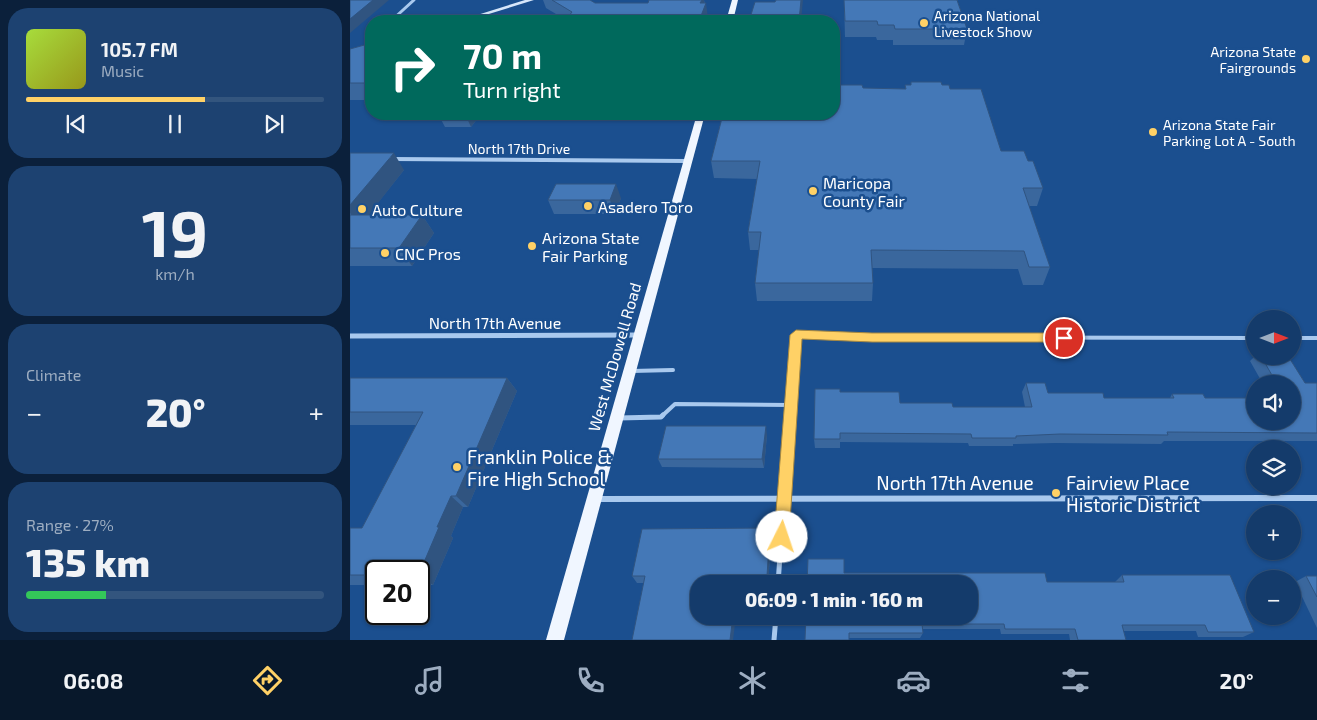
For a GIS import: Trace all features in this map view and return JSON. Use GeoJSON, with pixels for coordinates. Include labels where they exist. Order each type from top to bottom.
{"type":"FeatureCollection","features":[{"type":"Feature","properties":{"kind":"main road"},"geometry":{"type":"LineString","coordinates":[[481,15],[530,0]]}},
{"type":"Feature","properties":{"kind":"main road"},"geometry":{"type":"LineString","coordinates":[[731,15],[735,0]]}},
{"type":"Feature","properties":{"kind":"main road","name":"West McDowell Road"},"geometry":{"type":"LineString","coordinates":[[555,640],[699,120]]}},
{"type":"Feature","properties":{"kind":"street"},"geometry":{"type":"LineString","coordinates":[[398,15],[414,0]]}},
{"type":"Feature","properties":{"kind":"street","name":"North 17th Drive"},"geometry":{"type":"LineString","coordinates":[[379,159],[687,161]]}},
{"type":"Feature","properties":{"kind":"street","name":"North 17th Avenue"},"geometry":{"type":"LineString","coordinates":[[350,336],[640,335]]}},
{"type":"Feature","properties":{"kind":"street","name":"North 17th Avenue"},"geometry":{"type":"LineString","coordinates":[[594,499],[1317,498]]}},
{"type":"Feature","properties":{"kind":"lane"},"geometry":{"type":"LineString","coordinates":[[779,575],[796,335],[872,338],[1246,338]]}},
{"type":"Feature","properties":{"kind":"lane"},"geometry":{"type":"LineString","coordinates":[[1301,338],[1317,338]]}},
{"type":"Feature","properties":{"kind":"lane"},"geometry":{"type":"LineString","coordinates":[[630,371],[672,370]]}},
{"type":"Feature","properties":{"kind":"lane"},"geometry":{"type":"LineString","coordinates":[[617,418],[661,417],[675,404],[792,404]]}},
{"type":"Feature","properties":{"kind":"lane"},"geometry":{"type":"LineString","coordinates":[[774,640],[775,625]]}},
{"type":"Feature","properties":{"kind":"building"},"geometry":{"type":"Polygon","coordinates":[[[350,0],[373,0],[350,19],[350,0]]]}},
{"type":"Feature","properties":{"kind":"building"},"geometry":{"type":"Polygon","coordinates":[[[552,0],[590,0],[595,3],[648,3],[649,0],[702,0],[700,3],[706,3],[701,15],[570,15],[572,12],[552,0]]]}},
{"type":"Feature","properties":{"kind":"building"},"geometry":{"type":"Polygon","coordinates":[[[776,0],[801,0],[800,15],[751,15],[755,2],[775,2],[776,0]]]}},
{"type":"Feature","properties":{"kind":"building","name":"Arizona National Livestock Show"},"geometry":{"type":"Polygon","coordinates":[[[844,0],[957,0],[967,29],[895,29],[894,25],[878,25],[877,21],[845,21],[844,0]]]}},
{"type":"Feature","properties":{"kind":"building"},"geometry":{"type":"Polygon","coordinates":[[[365,45],[365,83],[350,83],[350,49],[365,45]]]}},
{"type":"Feature","properties":{"kind":"building"},"geometry":{"type":"Polygon","coordinates":[[[911,82],[941,82],[942,85],[949,85],[950,89],[981,89],[1001,151],[1024,151],[1028,161],[1033,161],[1043,188],[1023,188],[1050,267],[1029,267],[1024,251],[871,250],[873,283],[755,283],[761,232],[748,232],[760,161],[711,161],[721,120],[840,120],[840,85],[862,85],[863,88],[906,89],[905,85],[911,85],[911,82]]]}},
{"type":"Feature","properties":{"kind":"building"},"geometry":{"type":"Polygon","coordinates":[[[350,153],[394,153],[350,205],[350,153]]]}},
{"type":"Feature","properties":{"kind":"building"},"geometry":{"type":"Polygon","coordinates":[[[556,184],[616,184],[610,200],[548,200],[556,184]]]}},
{"type":"Feature","properties":{"kind":"building"},"geometry":{"type":"Polygon","coordinates":[[[350,215],[422,215],[399,248],[350,248],[350,215]]]}},
{"type":"Feature","properties":{"kind":"building"},"geometry":{"type":"Polygon","coordinates":[[[1266,365],[1294,365],[1300,375],[1272,375],[1266,365]]]}},
{"type":"Feature","properties":{"kind":"building"},"geometry":{"type":"Polygon","coordinates":[[[1301,377],[1305,383],[1317,383],[1317,433],[1167,432],[1168,435],[1060,434],[1016,436],[1016,438],[972,438],[971,434],[840,433],[840,439],[814,439],[815,389],[840,389],[840,392],[899,392],[900,403],[952,403],[953,407],[1032,407],[1026,383],[1045,383],[1048,393],[1103,393],[1104,398],[1174,398],[1172,394],[1203,394],[1205,398],[1246,398],[1246,430],[1301,430],[1301,377]]]}},
{"type":"Feature","properties":{"kind":"building"},"geometry":{"type":"Polygon","coordinates":[[[350,378],[507,378],[456,496],[451,496],[437,527],[439,527],[425,560],[365,560],[365,575],[350,575],[350,528],[362,528],[423,412],[350,412],[350,378]]]}},
{"type":"Feature","properties":{"kind":"building"},"geometry":{"type":"Polygon","coordinates":[[[666,426],[766,426],[762,459],[658,459],[666,426]]]}},
{"type":"Feature","properties":{"kind":"building"},"geometry":{"type":"Polygon","coordinates":[[[770,528],[767,575],[690,575],[690,625],[732,625],[730,640],[632,640],[645,576],[632,576],[642,529],[770,528]]]}},
{"type":"Feature","properties":{"kind":"building"},"geometry":{"type":"Polygon","coordinates":[[[808,559],[844,559],[844,573],[1045,573],[1047,582],[1124,582],[1122,575],[1230,575],[1246,613],[1246,625],[1251,625],[1254,632],[1208,632],[1205,625],[1122,625],[1126,640],[1078,640],[1075,629],[1005,629],[1004,624],[978,624],[978,575],[807,575],[808,559]]]}},
{"type":"Feature","properties":{"kind":"building"},"geometry":{"type":"Polygon","coordinates":[[[1306,576],[1317,576],[1317,597],[1306,576]]]}},
{"type":"Feature","properties":{"kind":"building"},"geometry":{"type":"Polygon","coordinates":[[[806,625],[922,625],[923,633],[849,633],[849,640],[805,640],[806,625]]]}},
{"type":"Feature","properties":{"kind":"place","name":"Arizona National Livestock Show"},"geometry":{"type":"Point","coordinates":[924,23]}},
{"type":"Feature","properties":{"kind":"place","name":"Arizona State Fairgrounds"},"geometry":{"type":"Point","coordinates":[1306,59]}},
{"type":"Feature","properties":{"kind":"place","name":"Arizona State Fair Parking Lot A - South"},"geometry":{"type":"Point","coordinates":[1153,132]}},
{"type":"Feature","properties":{"kind":"place","name":"Maricopa County Fair"},"geometry":{"type":"Point","coordinates":[813,191]}},
{"type":"Feature","properties":{"kind":"place","name":"Asadero Toro"},"geometry":{"type":"Point","coordinates":[588,206]}},
{"type":"Feature","properties":{"kind":"place","name":"Auto Culture"},"geometry":{"type":"Point","coordinates":[362,209]}},
{"type":"Feature","properties":{"kind":"place","name":"Arizona State Fair Parking"},"geometry":{"type":"Point","coordinates":[532,246]}},
{"type":"Feature","properties":{"kind":"place","name":"CNC Pros"},"geometry":{"type":"Point","coordinates":[385,253]}},
{"type":"Feature","properties":{"kind":"place","name":"Franklin Police & Fire High School"},"geometry":{"type":"Point","coordinates":[457,467]}},
{"type":"Feature","properties":{"kind":"place","name":"Fairview Place Historic District"},"geometry":{"type":"Point","coordinates":[1056,493]}},
{"type":"Feature","properties":{"kind":"route"},"geometry":{"type":"LineString","coordinates":[[782,537],[796,335],[872,338],[1064,338]]}}]}
